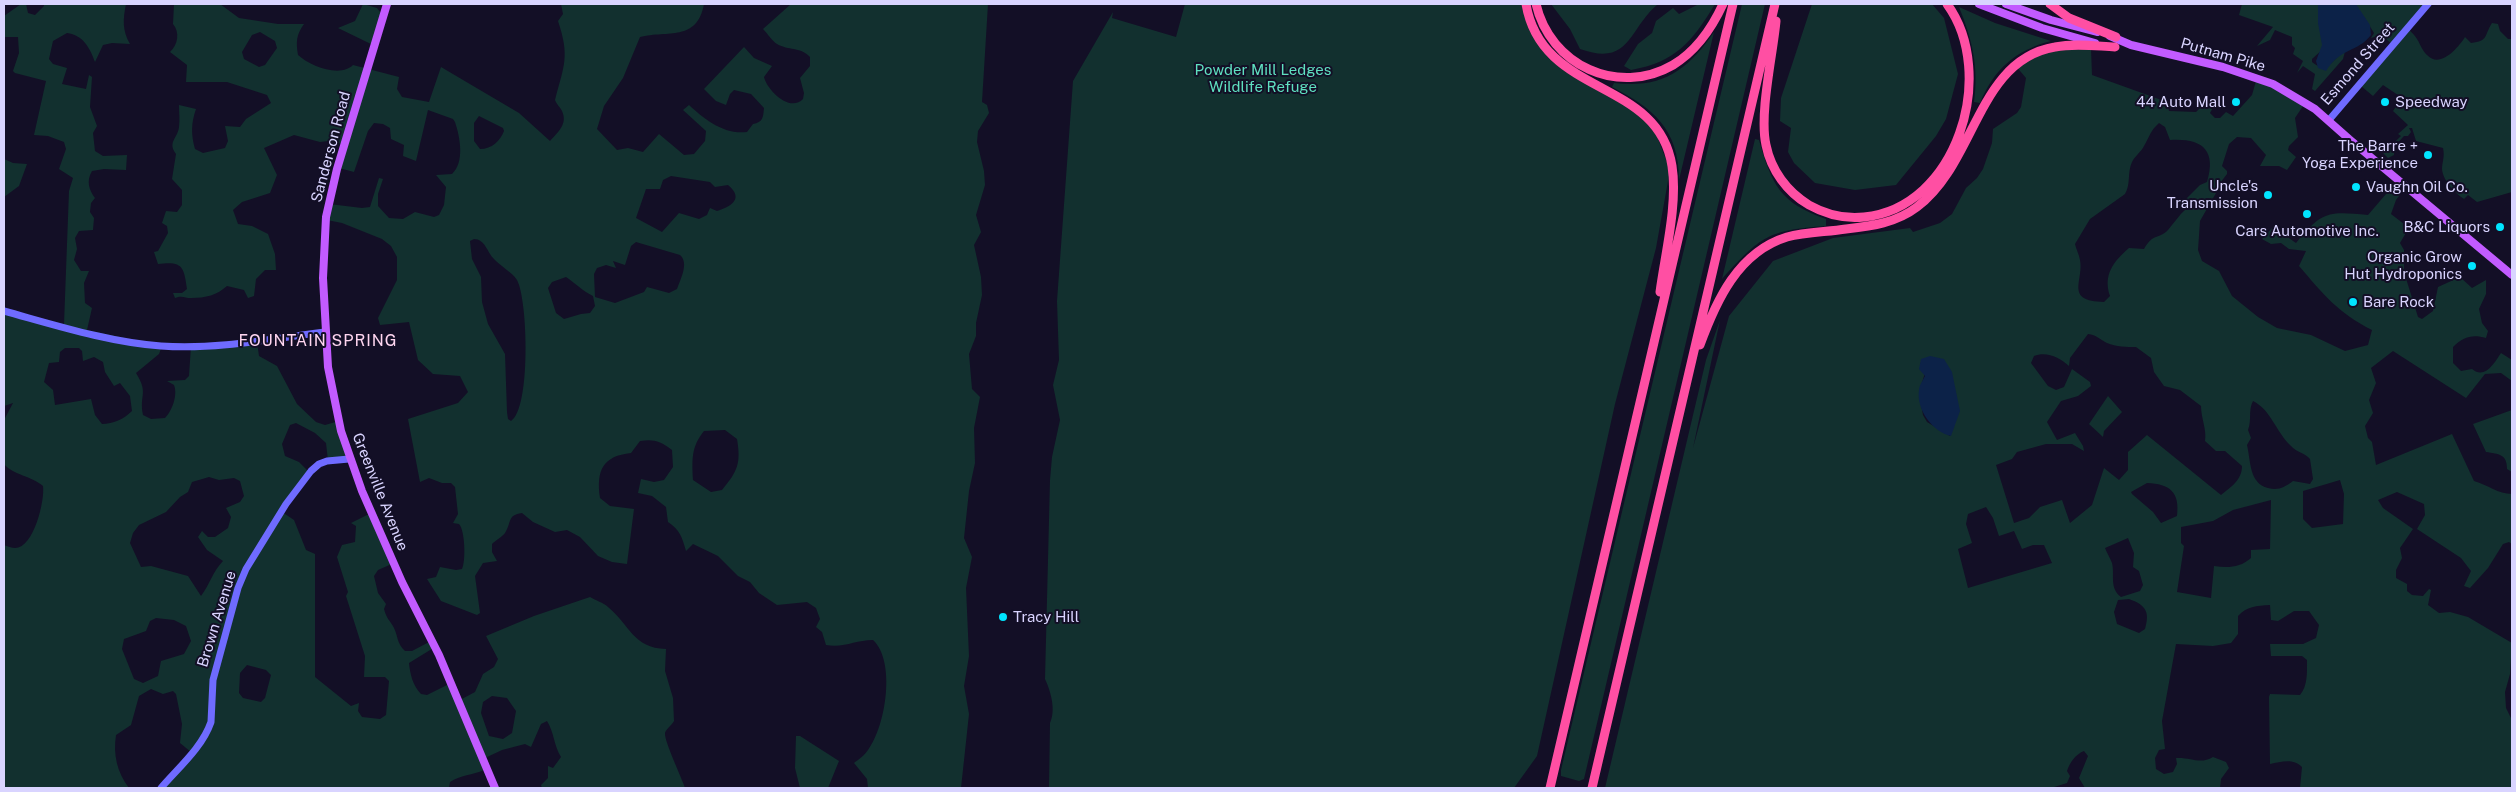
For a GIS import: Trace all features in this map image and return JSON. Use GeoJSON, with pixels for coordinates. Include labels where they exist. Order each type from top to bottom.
{"type":"FeatureCollection","features":[{"type":"Feature","properties":{"kind":"highway"},"geometry":{"type":"LineString","coordinates":[[1526,4],[1536,33],[1552,57],[1571,72],[1639,110],[1658,130],[1669,153],[1673,173],[1672,197],[1653,341]]}},
{"type":"Feature","properties":{"kind":"highway"},"geometry":{"type":"LineString","coordinates":[[1536,4],[1548,35],[1566,55],[1594,72],[1627,78],[1658,72],[1682,59],[1701,40],[1723,4]]}},
{"type":"Feature","properties":{"kind":"highway"},"geometry":{"type":"LineString","coordinates":[[1550,788],[1733,4]]}},
{"type":"Feature","properties":{"kind":"highway"},"geometry":{"type":"LineString","coordinates":[[1777,4],[1764,124],[1770,160],[1783,182],[1806,203],[1828,213],[1859,217],[1882,213],[1911,199],[1935,176],[1957,141],[1966,109],[1968,73],[1963,37],[1947,4]]}},
{"type":"Feature","properties":{"kind":"highway"},"geometry":{"type":"LineString","coordinates":[[1592,788],[1777,4]]}},
{"type":"Feature","properties":{"kind":"highway"},"geometry":{"type":"LineString","coordinates":[[2050,4],[2069,18],[2116,37]]}},
{"type":"Feature","properties":{"kind":"highway"},"geometry":{"type":"LineString","coordinates":[[1685,388],[1719,299],[1734,276],[1754,255],[1769,244],[1787,237],[1877,226],[1909,212],[1931,195],[1948,175],[1993,89],[2012,66],[2031,54],[2054,47],[2073,45],[2115,47]]}},
{"type":"Feature","properties":{"kind":"main road","name":"Sanderson Road"},"geometry":{"type":"LineString","coordinates":[[325,332],[324,236],[331,189],[387,4]]}},
{"type":"Feature","properties":{"kind":"main road","name":"Putnam Pike"},"geometry":{"type":"LineString","coordinates":[[1979,4],[2042,28],[2115,47],[2131,45]]}},
{"type":"Feature","properties":{"kind":"main road","name":"Putnam Pike"},"geometry":{"type":"LineString","coordinates":[[2006,4],[2056,22],[2116,37],[2131,45],[2252,75],[2292,94],[2329,120],[2362,151],[2512,275]]}},
{"type":"Feature","properties":{"kind":"main road","name":"Esmond Street"},"geometry":{"type":"LineString","coordinates":[[2329,120],[2428,4]]}},
{"type":"Feature","properties":{"kind":"main road"},"geometry":{"type":"LineString","coordinates":[[4,311],[129,342],[162,346],[244,343],[325,332]]}},
{"type":"Feature","properties":{"kind":"main road","name":"Greenville Avenue"},"geometry":{"type":"LineString","coordinates":[[325,332],[334,398],[349,459],[395,567],[440,656],[495,788]]}},
{"type":"Feature","properties":{"kind":"main road","name":"Brown Avenue"},"geometry":{"type":"LineString","coordinates":[[161,788],[194,750],[209,728],[213,680],[238,588],[256,550],[286,504],[319,464],[327,461],[349,459]]}},
{"type":"Feature","properties":{"kind":"green space"},"geometry":{"type":"Polygon","coordinates":[[[21,4],[26,4],[28,13],[35,15],[44,4],[126,4],[124,24],[130,44],[112,43],[103,45],[95,62],[82,39],[67,33],[53,41],[49,59],[53,64],[67,68],[62,84],[86,89],[89,75],[92,77],[90,107],[97,126],[93,133],[95,151],[103,156],[127,155],[126,170],[104,169],[92,171],[89,182],[91,192],[95,198],[91,203],[90,212],[94,218],[93,230],[79,231],[75,238],[77,249],[74,260],[81,271],[89,271],[84,283],[85,303],[92,308],[87,330],[162,346],[159,354],[136,373],[143,390],[143,415],[151,419],[165,418],[168,415],[174,403],[175,389],[174,385],[167,381],[185,380],[189,376],[191,346],[257,342],[259,356],[277,366],[297,404],[316,422],[325,425],[339,421],[349,457],[328,461],[326,443],[315,433],[296,423],[290,425],[282,444],[285,456],[299,462],[309,472],[282,512],[294,520],[306,550],[315,554],[315,677],[351,706],[359,703],[358,711],[362,717],[380,719],[386,715],[389,681],[385,677],[364,677],[365,656],[346,596],[348,592],[337,557],[342,545],[355,542],[356,526],[351,523],[371,513],[394,563],[378,570],[374,576],[378,593],[386,604],[384,609],[387,618],[405,651],[412,651],[431,641],[435,647],[409,663],[412,680],[421,694],[427,695],[451,683],[460,700],[475,692],[483,674],[494,667],[498,659],[486,636],[534,616],[590,597],[608,607],[646,645],[666,649],[665,671],[673,698],[674,721],[665,733],[665,737],[685,788],[542,788],[541,785],[548,778],[548,766],[553,768],[561,757],[547,721],[541,724],[531,747],[525,744],[502,750],[485,758],[484,770],[462,776],[450,782],[449,788],[161,788],[191,752],[180,743],[182,724],[176,694],[173,691],[163,694],[151,689],[139,696],[131,725],[116,735],[117,763],[121,776],[129,788],[4,788],[4,545],[15,548],[22,546],[28,540],[40,512],[43,486],[12,471],[4,464],[4,420],[13,403],[4,406],[4,311],[64,324],[69,191],[73,178],[59,169],[66,149],[64,142],[48,136],[34,135],[46,81],[13,71],[19,53],[18,37],[4,37],[4,16],[21,4]],[[65,348],[60,352],[59,362],[49,363],[44,382],[53,390],[55,405],[91,399],[95,415],[102,424],[118,420],[132,411],[130,396],[120,383],[114,386],[105,372],[103,362],[94,357],[83,361],[82,351],[79,348],[65,348]],[[209,477],[192,482],[188,492],[180,497],[166,512],[139,525],[133,533],[130,543],[141,567],[151,566],[188,576],[201,596],[223,561],[207,550],[198,537],[202,531],[208,537],[215,537],[228,528],[231,517],[226,508],[240,502],[244,496],[240,481],[234,478],[219,480],[209,477]],[[156,618],[150,621],[146,631],[124,639],[122,649],[134,679],[143,683],[158,676],[161,661],[184,654],[191,641],[186,626],[174,620],[156,618]],[[247,665],[240,673],[239,693],[243,698],[261,702],[265,698],[271,675],[266,670],[247,665]],[[492,696],[483,702],[481,713],[489,736],[503,739],[512,733],[516,711],[507,698],[492,696]]]}},
{"type":"Feature","properties":{"kind":"green space"},"geometry":{"type":"Polygon","coordinates":[[[174,4],[220,4],[239,18],[278,24],[304,24],[297,39],[298,55],[310,63],[333,70],[347,69],[353,65],[399,77],[397,89],[402,97],[429,102],[441,67],[519,113],[550,141],[561,128],[564,120],[562,111],[555,100],[565,53],[558,21],[563,14],[561,4],[704,4],[695,24],[688,29],[671,34],[640,37],[623,78],[604,106],[597,129],[617,150],[628,148],[643,152],[659,134],[684,155],[694,154],[705,141],[706,131],[683,110],[689,105],[715,125],[730,131],[747,132],[753,124],[762,119],[764,108],[751,94],[734,90],[730,94],[726,105],[716,101],[704,89],[744,47],[754,58],[772,66],[764,77],[774,93],[786,102],[798,103],[803,99],[804,93],[800,78],[810,66],[810,57],[802,51],[777,44],[763,29],[791,4],[988,4],[982,102],[987,105],[989,113],[978,131],[977,142],[984,171],[985,185],[976,215],[981,232],[974,245],[981,277],[982,295],[976,323],[976,336],[969,354],[972,389],[980,397],[974,428],[975,463],[969,491],[964,538],[972,557],[966,588],[969,656],[964,686],[969,714],[961,788],[868,788],[867,779],[854,763],[866,752],[874,739],[884,710],[886,678],[880,650],[873,640],[833,646],[826,645],[822,632],[816,627],[820,619],[816,608],[807,602],[777,605],[759,593],[750,582],[738,576],[718,556],[693,544],[686,551],[680,534],[668,522],[666,507],[652,496],[638,493],[641,479],[654,482],[664,480],[673,467],[672,450],[657,441],[640,441],[631,453],[614,457],[608,461],[601,472],[599,480],[600,498],[610,506],[634,509],[627,564],[612,562],[598,556],[580,537],[567,530],[555,532],[533,522],[522,513],[512,517],[505,533],[492,544],[492,552],[497,561],[483,563],[475,576],[480,613],[477,615],[441,601],[427,579],[436,577],[440,567],[456,570],[462,569],[464,559],[464,539],[461,527],[459,524],[453,523],[458,514],[455,487],[451,483],[442,483],[429,478],[420,482],[408,419],[458,403],[468,392],[460,376],[433,374],[418,360],[409,322],[380,325],[378,318],[397,280],[397,257],[391,246],[382,239],[342,223],[327,220],[329,204],[362,208],[370,207],[379,178],[383,179],[378,194],[378,206],[389,218],[403,219],[415,212],[434,217],[439,215],[444,205],[446,187],[436,175],[452,174],[459,163],[460,142],[455,122],[453,119],[428,110],[416,161],[403,156],[404,145],[391,139],[390,128],[383,124],[374,123],[368,131],[354,172],[339,168],[343,144],[328,141],[320,142],[294,135],[264,148],[277,175],[270,193],[242,202],[233,210],[238,224],[252,226],[268,234],[275,254],[276,270],[265,270],[256,279],[254,296],[248,298],[244,290],[227,286],[219,292],[206,297],[175,298],[173,293],[182,293],[187,289],[183,270],[172,263],[158,264],[154,252],[158,251],[168,233],[167,226],[162,223],[166,211],[177,212],[182,205],[182,190],[172,179],[176,154],[173,143],[179,127],[179,105],[196,109],[192,124],[193,139],[195,149],[203,153],[225,148],[228,141],[225,126],[240,127],[246,119],[271,103],[267,95],[227,82],[186,82],[187,65],[170,52],[175,46],[177,38],[177,31],[173,24],[174,4]],[[260,32],[252,35],[242,52],[244,59],[259,67],[265,65],[277,48],[275,41],[260,32]],[[479,116],[474,123],[474,141],[480,149],[488,148],[500,138],[504,131],[503,128],[479,116]],[[671,176],[663,180],[660,189],[646,189],[636,218],[662,232],[679,213],[699,219],[707,215],[710,208],[717,211],[731,205],[735,198],[733,190],[728,185],[715,187],[710,182],[671,176]],[[474,239],[470,241],[472,259],[481,277],[482,302],[488,324],[505,354],[507,412],[508,419],[511,421],[517,412],[522,397],[525,376],[525,330],[521,291],[515,277],[497,262],[481,241],[474,239]],[[636,242],[631,246],[625,265],[613,261],[616,268],[606,265],[597,268],[594,274],[595,297],[615,303],[644,292],[647,287],[669,293],[677,289],[682,276],[684,262],[680,255],[636,242]],[[566,277],[552,282],[548,288],[556,313],[564,319],[590,313],[595,306],[593,296],[566,277]],[[725,430],[704,431],[693,454],[693,480],[711,492],[722,490],[732,477],[737,466],[739,454],[737,439],[725,430]]]}},
{"type":"Feature","properties":{"kind":"green space"},"geometry":{"type":"Polygon","coordinates":[[[363,4],[377,8],[383,16],[373,45],[338,28],[355,21],[363,4]]]}},
{"type":"Feature","properties":{"kind":"green space","name":"Powder Mill Ledges Wildlife Refuge"},"geometry":{"type":"Polygon","coordinates":[[[1185,4],[1525,4],[1549,56],[1633,107],[1653,126],[1670,170],[1656,248],[1615,404],[1537,756],[1514,788],[1049,788],[1050,723],[1053,707],[1045,679],[1050,480],[1052,457],[1060,420],[1053,385],[1059,360],[1057,301],[1073,81],[1113,12],[1112,18],[1176,37],[1185,4]]]}},
{"type":"Feature","properties":{"kind":"green space"},"geometry":{"type":"Polygon","coordinates":[[[1551,4],[1658,4],[1648,14],[1627,43],[1609,53],[1597,53],[1580,49],[1570,29],[1551,4]]]}},
{"type":"Feature","properties":{"kind":"green space"},"geometry":{"type":"Polygon","coordinates":[[[1699,4],[1715,4],[1698,29],[1681,48],[1660,62],[1631,70],[1624,66],[1638,44],[1652,33],[1656,21],[1673,8],[1679,14],[1699,4]]]}},
{"type":"Feature","properties":{"kind":"green space"},"geometry":{"type":"Polygon","coordinates":[[[1742,4],[1765,4],[1584,779],[1579,781],[1561,776],[1561,770],[1742,4]]]}},
{"type":"Feature","properties":{"kind":"green space"},"geometry":{"type":"Polygon","coordinates":[[[1812,4],[1932,4],[1944,18],[1958,74],[1946,119],[1936,136],[1896,185],[1855,190],[1815,183],[1794,163],[1788,152],[1791,128],[1780,121],[1781,98],[1812,4]]]}},
{"type":"Feature","properties":{"kind":"green space"},"geometry":{"type":"Polygon","coordinates":[[[2242,4],[2319,4],[2323,37],[2322,50],[2312,59],[2312,62],[2321,67],[2326,66],[2334,61],[2343,49],[2346,48],[2343,59],[2315,91],[2312,89],[2315,74],[2303,66],[2297,73],[2303,61],[2293,54],[2295,48],[2292,45],[2292,37],[2275,30],[2270,40],[2257,46],[2273,27],[2239,15],[2242,4]]]}},
{"type":"Feature","properties":{"kind":"green space"},"geometry":{"type":"Polygon","coordinates":[[[2349,4],[2428,4],[2408,29],[2424,52],[2432,59],[2437,60],[2448,55],[2465,37],[2471,43],[2481,41],[2492,23],[2498,24],[2500,31],[2508,39],[2512,39],[2512,192],[2477,202],[2468,195],[2464,199],[2453,190],[2445,178],[2442,169],[2443,148],[2416,141],[2412,128],[2409,128],[2411,132],[2408,136],[2404,136],[2394,147],[2394,155],[2388,158],[2383,153],[2401,136],[2398,134],[2408,125],[2393,111],[2401,97],[2383,85],[2373,96],[2361,86],[2391,43],[2381,35],[2371,38],[2374,33],[2364,17],[2349,4]]]}},
{"type":"Feature","properties":{"kind":"green space"},"geometry":{"type":"Polygon","coordinates":[[[1959,7],[1995,23],[2051,41],[2027,50],[2008,63],[1992,80],[1980,103],[1974,102],[1975,65],[1968,30],[1959,7]]]}},
{"type":"Feature","properties":{"kind":"green space"},"geometry":{"type":"Polygon","coordinates":[[[1714,32],[1679,180],[1678,162],[1674,147],[1669,134],[1661,122],[1640,103],[1612,87],[1614,83],[1646,83],[1660,80],[1672,74],[1694,57],[1714,32]]]}},
{"type":"Feature","properties":{"kind":"green space"},"geometry":{"type":"Polygon","coordinates":[[[2091,48],[2092,75],[2167,102],[2169,111],[2196,112],[2208,100],[2215,104],[2210,113],[2215,118],[2220,118],[2226,112],[2233,116],[2252,95],[2256,81],[2269,84],[2303,106],[2295,118],[2298,137],[2289,146],[2288,150],[2296,157],[2287,170],[2279,166],[2260,166],[2266,155],[2251,138],[2237,137],[2229,144],[2222,166],[2227,171],[2227,174],[2214,191],[2216,193],[2200,221],[2198,250],[2202,261],[2219,271],[2232,296],[2258,317],[2277,328],[2311,335],[2345,351],[2368,345],[2372,330],[2340,309],[2299,266],[2306,251],[2289,249],[2281,243],[2271,244],[2262,239],[2273,227],[2296,243],[2313,225],[2327,216],[2344,213],[2368,215],[2398,180],[2406,187],[2396,200],[2391,214],[2404,224],[2407,231],[2400,243],[2404,250],[2404,272],[2418,317],[2422,319],[2433,311],[2438,287],[2460,277],[2472,288],[2486,280],[2486,294],[2479,309],[2482,323],[2488,331],[2486,338],[2472,336],[2453,347],[2453,363],[2461,371],[2472,369],[2481,372],[2489,368],[2501,353],[2512,360],[2512,381],[2501,373],[2485,374],[2466,398],[2393,351],[2371,368],[2376,383],[2369,400],[2373,413],[2365,426],[2368,438],[2372,442],[2376,465],[2452,434],[2474,481],[2502,493],[2512,494],[2512,544],[2509,542],[2503,544],[2488,568],[2470,588],[2464,586],[2471,571],[2461,558],[2417,529],[2425,515],[2424,504],[2397,492],[2378,500],[2383,508],[2413,529],[2400,548],[2402,558],[2396,570],[2396,578],[2407,584],[2407,591],[2412,595],[2423,596],[2429,589],[2431,590],[2428,605],[2439,613],[2450,612],[2468,617],[2512,643],[2510,674],[2505,692],[2506,708],[2512,720],[2512,788],[2300,788],[2302,767],[2295,762],[2270,764],[2269,697],[2270,694],[2300,695],[2306,683],[2307,660],[2302,656],[2271,656],[2270,644],[2303,644],[2316,638],[2319,625],[2309,611],[2294,611],[2278,621],[2271,620],[2270,605],[2252,607],[2241,613],[2238,616],[2238,634],[2231,643],[2213,646],[2176,644],[2162,721],[2165,749],[2159,750],[2155,758],[2156,769],[2164,774],[2173,772],[2177,764],[2176,758],[2200,761],[2213,757],[2226,762],[2229,768],[2221,779],[2220,788],[2085,788],[2079,778],[2088,756],[2084,751],[2076,756],[2070,764],[2067,771],[2070,776],[2067,783],[2051,788],[1605,788],[1706,360],[1720,320],[1693,448],[1729,316],[1773,261],[1833,238],[1910,228],[1913,232],[1940,223],[1952,214],[1966,188],[1977,178],[1983,169],[1992,143],[1993,129],[2017,113],[2021,107],[2026,78],[2015,65],[2040,51],[2091,48]],[[2159,123],[2132,162],[2125,194],[2090,219],[2075,244],[2081,268],[2078,288],[2084,298],[2104,302],[2110,296],[2108,288],[2109,275],[2118,258],[2129,248],[2144,249],[2153,238],[2165,233],[2186,209],[2183,202],[2200,185],[2207,182],[2210,161],[2204,148],[2190,141],[2170,140],[2165,127],[2159,123]],[[2088,334],[2070,358],[2069,366],[2062,360],[2044,354],[2034,356],[2031,363],[2048,386],[2056,390],[2064,387],[2072,369],[2090,382],[2091,386],[2078,396],[2061,401],[2047,422],[2057,440],[2075,433],[2084,451],[2072,444],[2046,444],[2017,452],[2012,459],[1996,465],[2014,523],[2029,518],[2040,507],[2062,500],[2070,523],[2092,505],[2104,468],[2119,480],[2128,470],[2128,452],[2147,435],[2221,495],[2238,479],[2242,466],[2225,451],[2216,451],[2205,441],[2201,406],[2180,390],[2164,386],[2154,372],[2151,358],[2136,347],[2114,345],[2088,334]],[[1925,373],[1919,392],[1923,415],[1927,422],[1950,436],[1958,411],[1925,373]],[[2253,401],[2248,430],[2251,438],[2247,445],[2252,471],[2257,482],[2268,488],[2275,489],[2284,487],[2293,481],[2310,484],[2313,479],[2310,459],[2291,446],[2264,410],[2253,401]],[[2340,480],[2303,491],[2303,519],[2312,528],[2343,524],[2344,494],[2340,480]],[[2147,483],[2131,492],[2132,494],[2153,512],[2161,523],[2177,516],[2177,501],[2172,491],[2162,485],[2147,483]],[[2271,500],[2233,510],[2213,521],[2181,527],[2181,543],[2184,546],[2177,592],[2211,598],[2214,566],[2229,567],[2238,565],[2251,558],[2251,550],[2270,549],[2271,500]],[[1986,507],[1968,514],[1966,524],[1972,543],[1958,549],[1968,588],[2052,563],[2044,545],[2033,545],[2022,549],[2014,531],[1999,536],[1993,518],[1986,507]],[[2128,538],[2105,548],[2112,563],[2115,590],[2121,597],[2140,591],[2143,585],[2139,571],[2133,567],[2134,553],[2128,538]],[[2129,599],[2118,600],[2114,612],[2117,624],[2139,633],[2145,629],[2147,614],[2143,607],[2129,599]]]}},
{"type":"Feature","properties":{"kind":"green space"},"geometry":{"type":"Polygon","coordinates":[[[1755,139],[1759,140],[1768,169],[1780,190],[1798,206],[1826,219],[1826,226],[1791,230],[1767,238],[1747,253],[1722,279],[1755,139]]]}},
{"type":"Feature","properties":{"kind":"green space"},"geometry":{"type":"Polygon","coordinates":[[[4,159],[13,163],[27,164],[19,186],[4,197],[4,159]]]}},
{"type":"Feature","properties":{"kind":"green space"},"geometry":{"type":"Polygon","coordinates":[[[2108,396],[2122,412],[2104,431],[2103,437],[2089,424],[2108,396]]]}},
{"type":"Feature","properties":{"kind":"green space"},"geometry":{"type":"Polygon","coordinates":[[[2512,410],[2512,472],[2507,469],[2504,458],[2495,453],[2486,452],[2473,424],[2512,410]]]}},
{"type":"Feature","properties":{"kind":"green space"},"geometry":{"type":"Polygon","coordinates":[[[796,736],[800,736],[839,761],[828,788],[800,788],[795,768],[796,736]]]}},
{"type":"Feature","properties":{"kind":"water"},"geometry":{"type":"Polygon","coordinates":[[[2318,4],[2356,4],[2370,25],[2371,35],[2366,41],[2337,58],[2326,71],[2318,68],[2316,61],[2322,45],[2318,23],[2318,4]]]}},
{"type":"Feature","properties":{"kind":"water"},"geometry":{"type":"Polygon","coordinates":[[[1930,356],[1944,359],[1952,372],[1960,411],[1951,436],[1944,434],[1932,425],[1920,405],[1919,388],[1925,376],[1919,369],[1921,359],[1930,356]]]}},
{"type":"Feature","properties":{"kind":"place","name":"44 Auto Mall"},"geometry":{"type":"Point","coordinates":[2236,102]}},
{"type":"Feature","properties":{"kind":"place","name":"Speedway"},"geometry":{"type":"Point","coordinates":[2385,102]}},
{"type":"Feature","properties":{"kind":"place","name":"The Barre + Yoga Experience"},"geometry":{"type":"Point","coordinates":[2428,155]}},
{"type":"Feature","properties":{"kind":"place","name":"Vaughn Oil Co."},"geometry":{"type":"Point","coordinates":[2356,187]}},
{"type":"Feature","properties":{"kind":"place","name":"Uncle's Transmission"},"geometry":{"type":"Point","coordinates":[2268,195]}},
{"type":"Feature","properties":{"kind":"place","name":"Cars Automotive Inc."},"geometry":{"type":"Point","coordinates":[2307,214]}},
{"type":"Feature","properties":{"kind":"place","name":"B&C Liquors"},"geometry":{"type":"Point","coordinates":[2500,227]}},
{"type":"Feature","properties":{"kind":"place","name":"Organic Grow Hut Hydroponics"},"geometry":{"type":"Point","coordinates":[2472,266]}},
{"type":"Feature","properties":{"kind":"place","name":"Bare Rock"},"geometry":{"type":"Point","coordinates":[2353,302]}},
{"type":"Feature","properties":{"kind":"place","name":"Tracy Hill"},"geometry":{"type":"Point","coordinates":[1003,617]}},
{"type":"Feature","properties":{"kind":"district","name":"FOUNTAIN SPRING"},"geometry":{"type":"Point","coordinates":[318,341]}}]}
